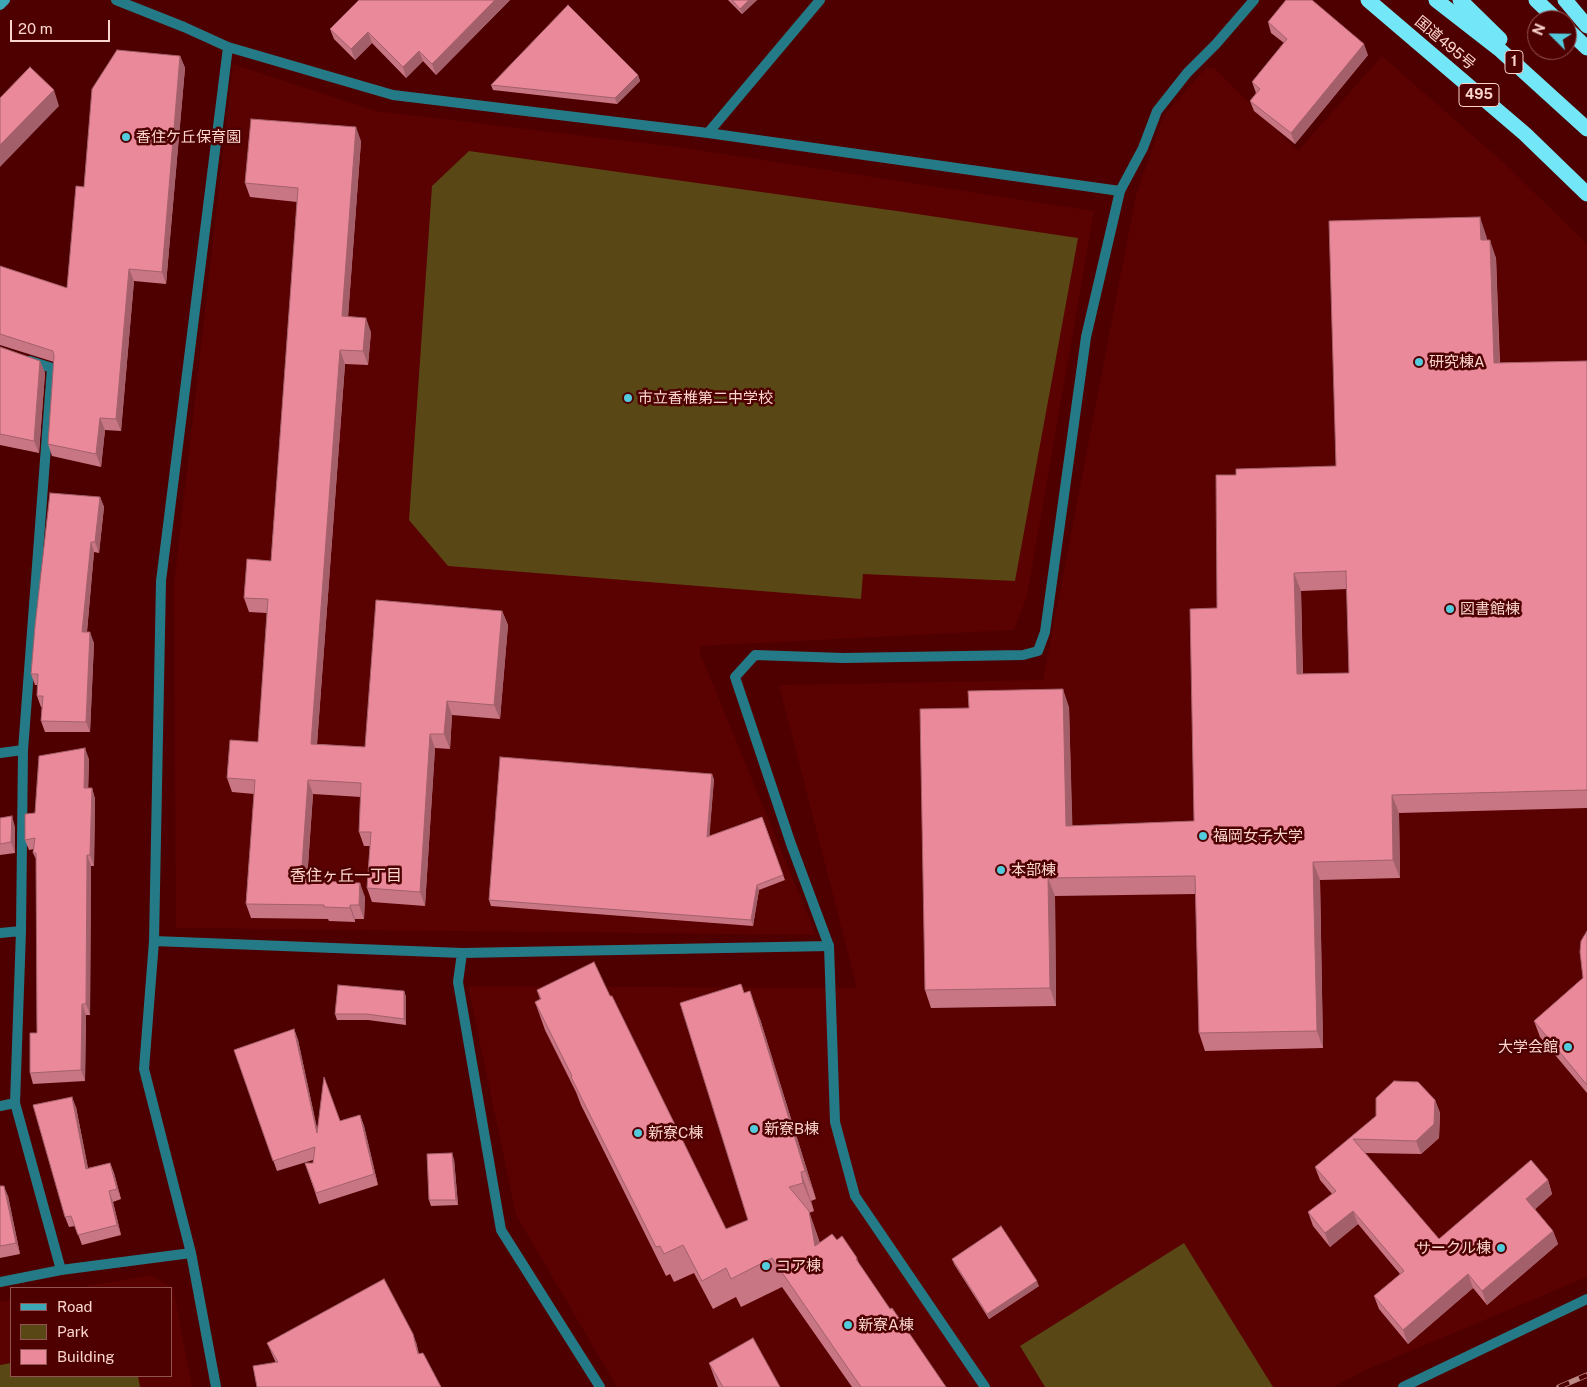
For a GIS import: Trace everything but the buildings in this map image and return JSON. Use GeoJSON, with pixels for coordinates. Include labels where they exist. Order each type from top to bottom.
{"type":"FeatureCollection","features":[{"type":"Feature","properties":{"kind":"highway","name":"国道495号"},"geometry":{"type":"LineString","coordinates":[[1368,0],[1525,134],[1587,194]]}},
{"type":"Feature","properties":{"kind":"highway","name":"1"},"geometry":{"type":"LineString","coordinates":[[1436,0],[1499,49],[1587,129]]}},
{"type":"Feature","properties":{"kind":"highway"},"geometry":{"type":"LineString","coordinates":[[1460,0],[1587,120]]}},
{"type":"Feature","properties":{"kind":"highway"},"geometry":{"type":"LineString","coordinates":[[1536,0],[1546,10]]}},
{"type":"Feature","properties":{"kind":"highway"},"geometry":{"type":"LineString","coordinates":[[1565,0],[1587,26]]}},
{"type":"Feature","properties":{"kind":"highway"},"geometry":{"type":"LineString","coordinates":[[1577,38],[1587,48]]}},
{"type":"Feature","properties":{"kind":"street"},"geometry":{"type":"LineString","coordinates":[[0,5],[5,0]]}},
{"type":"Feature","properties":{"kind":"street"},"geometry":{"type":"LineString","coordinates":[[116,0],[228,47],[393,94],[708,133],[1120,191]]}},
{"type":"Feature","properties":{"kind":"street"},"geometry":{"type":"LineString","coordinates":[[708,133],[820,0]]}},
{"type":"Feature","properties":{"kind":"street"},"geometry":{"type":"LineString","coordinates":[[985,1387],[855,1196],[834,1122],[829,946],[791,844],[735,677],[755,655],[862,658],[1023,655],[1038,651],[1045,632],[1086,337],[1120,191],[1143,148],[1157,111],[1187,74],[1254,0]]}},
{"type":"Feature","properties":{"kind":"street"},"geometry":{"type":"LineString","coordinates":[[216,1387],[191,1253],[144,1069],[154,941],[161,581],[228,47]]}},
{"type":"Feature","properties":{"kind":"street"},"geometry":{"type":"LineString","coordinates":[[17,357],[52,368],[23,750],[21,931],[15,1103],[61,1270]]}},
{"type":"Feature","properties":{"kind":"street"},"geometry":{"type":"LineString","coordinates":[[0,753],[23,750]]}},
{"type":"Feature","properties":{"kind":"street"},"geometry":{"type":"LineString","coordinates":[[0,933],[21,931]]}},
{"type":"Feature","properties":{"kind":"street"},"geometry":{"type":"LineString","coordinates":[[154,941],[462,953],[829,946]]}},
{"type":"Feature","properties":{"kind":"street"},"geometry":{"type":"LineString","coordinates":[[462,953],[458,982],[501,1230],[600,1387]]}},
{"type":"Feature","properties":{"kind":"street"},"geometry":{"type":"LineString","coordinates":[[0,1106],[15,1103]]}},
{"type":"Feature","properties":{"kind":"street"},"geometry":{"type":"LineString","coordinates":[[0,1282],[61,1270],[191,1253]]}},
{"type":"Feature","properties":{"kind":"street"},"geometry":{"type":"LineString","coordinates":[[1403,1387],[1587,1299]]}},
{"type":"Feature","properties":{"kind":"shaded area","name":"福岡女子大学"},"geometry":{"type":"Polygon","coordinates":[[[1382,56],[1504,163],[1587,244],[1587,1277],[1370,1368],[1333,1387],[617,1387],[516,1215],[468,986],[857,988],[779,685],[1043,680],[1136,195],[1164,115],[1206,68],[1214,68],[1298,151],[1382,56]]]}},
{"type":"Feature","properties":{"kind":"shaded area","name":"市立香椎第二中学校"},"geometry":{"type":"Polygon","coordinates":[[[233,64],[376,111],[685,148],[1094,211],[1027,596],[1014,630],[701,646],[700,653],[816,935],[176,928],[174,584],[233,64]]]}},
{"type":"Feature","properties":{"kind":"shaded area"},"geometry":{"type":"Polygon","coordinates":[[[151,1275],[171,1287],[83,1287],[151,1275]]]}},
{"type":"Feature","properties":{"kind":"shaded area"},"geometry":{"type":"Polygon","coordinates":[[[172,1287],[192,1387],[0,1387],[0,1302],[10,1300],[10,1377],[172,1377],[172,1287]]]}},
{"type":"Feature","properties":{"kind":"green space"},"geometry":{"type":"Polygon","coordinates":[[[469,151],[1078,238],[1015,581],[863,574],[861,599],[448,566],[409,520],[432,186],[469,151]]]}},
{"type":"Feature","properties":{"kind":"green space"},"geometry":{"type":"Polygon","coordinates":[[[1184,1243],[1273,1387],[1045,1387],[1020,1346],[1184,1243]]]}},
{"type":"Feature","properties":{"kind":"green space"},"geometry":{"type":"Polygon","coordinates":[[[10,1363],[10,1377],[138,1377],[140,1387],[0,1387],[0,1365],[10,1363]]]}},
{"type":"Feature","properties":{"kind":"railway"},"geometry":{"type":"LineString","coordinates":[[1559,1387],[1587,1375]]}},
{"type":"Feature","properties":{"kind":"place","name":"香住ケ丘保育園"},"geometry":{"type":"Point","coordinates":[126,137]}},
{"type":"Feature","properties":{"kind":"place","name":"研究棟A"},"geometry":{"type":"Point","coordinates":[1419,362]}},
{"type":"Feature","properties":{"kind":"place","name":"市立香椎第二中学校"},"geometry":{"type":"Point","coordinates":[628,398]}},
{"type":"Feature","properties":{"kind":"place","name":"図書館棟"},"geometry":{"type":"Point","coordinates":[1450,609]}},
{"type":"Feature","properties":{"kind":"place","name":"福岡女子大学"},"geometry":{"type":"Point","coordinates":[1203,836]}},
{"type":"Feature","properties":{"kind":"place","name":"本部棟"},"geometry":{"type":"Point","coordinates":[1001,870]}},
{"type":"Feature","properties":{"kind":"place","name":"大学会館"},"geometry":{"type":"Point","coordinates":[1568,1047]}},
{"type":"Feature","properties":{"kind":"place","name":"新寮B棟"},"geometry":{"type":"Point","coordinates":[754,1129]}},
{"type":"Feature","properties":{"kind":"place","name":"新寮C棟"},"geometry":{"type":"Point","coordinates":[638,1133]}},
{"type":"Feature","properties":{"kind":"place","name":"サークル棟"},"geometry":{"type":"Point","coordinates":[1501,1248]}},
{"type":"Feature","properties":{"kind":"place","name":"コア棟"},"geometry":{"type":"Point","coordinates":[766,1266]}},
{"type":"Feature","properties":{"kind":"place","name":"新寮A棟"},"geometry":{"type":"Point","coordinates":[848,1325]}},
{"type":"Feature","properties":{"kind":"district","name":"香住ヶ丘一丁目"},"geometry":{"type":"Point","coordinates":[346,876]}}]}
